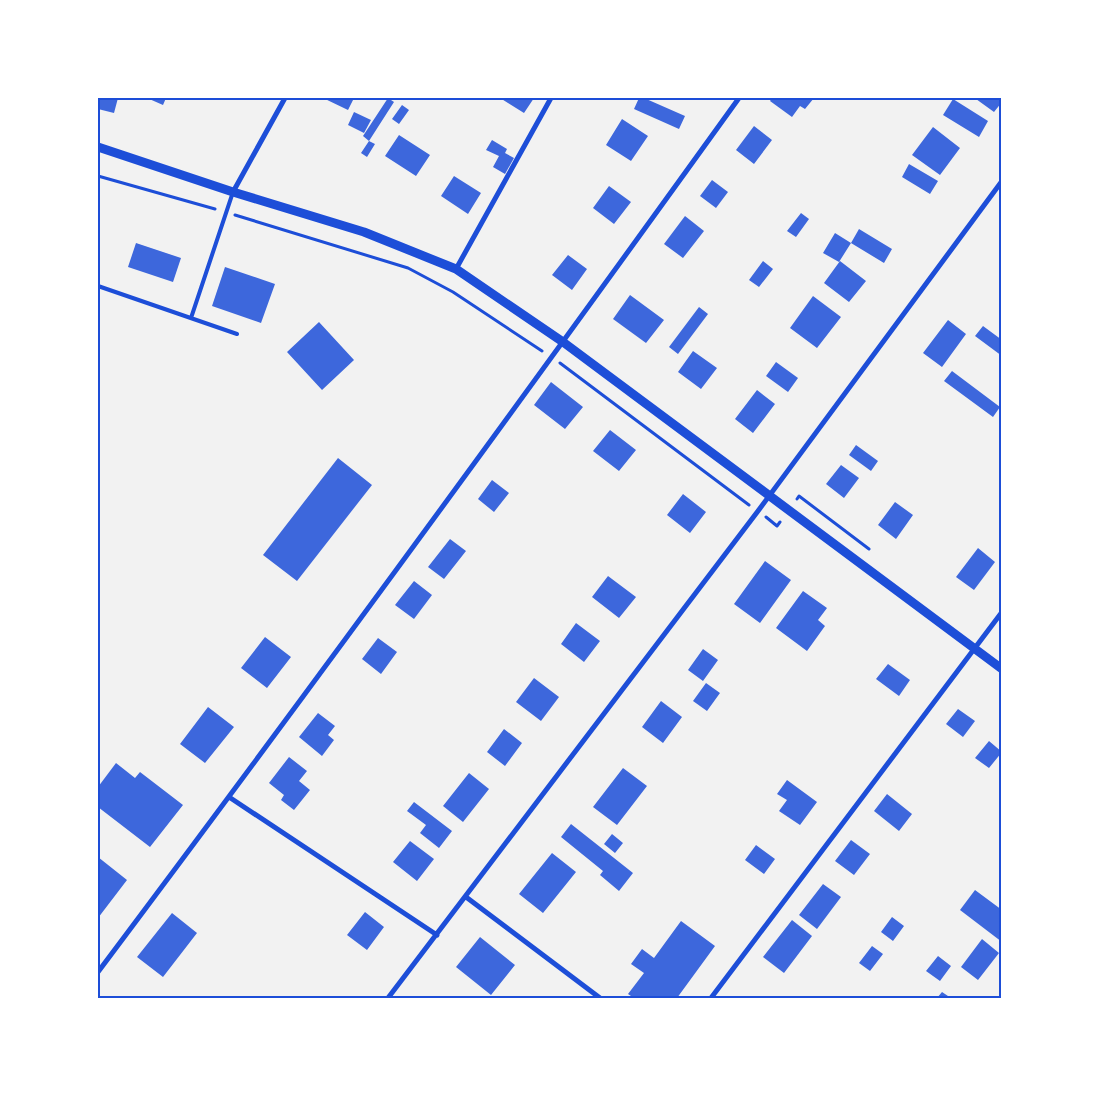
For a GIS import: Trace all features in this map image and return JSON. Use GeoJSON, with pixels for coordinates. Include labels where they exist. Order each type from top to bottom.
{"type":"FeatureCollection","features":[{"type":"Feature","properties":{"kind":"street"},"geometry":{"type":"LineString","coordinates":[[233,192],[285,98]]}},
{"type":"Feature","properties":{"kind":"street"},"geometry":{"type":"LineString","coordinates":[[456,269],[551,98]]}},
{"type":"Feature","properties":{"kind":"street"},"geometry":{"type":"LineString","coordinates":[[98,972],[230,797],[552,358],[739,98]]}},
{"type":"Feature","properties":{"kind":"street"},"geometry":{"type":"LineString","coordinates":[[98,147],[233,192],[364,232],[456,269],[563,342],[1002,669]]}},
{"type":"Feature","properties":{"kind":"street"},"geometry":{"type":"LineString","coordinates":[[388,998],[758,511],[1002,181]]}},
{"type":"Feature","properties":{"kind":"street"},"geometry":{"type":"LineString","coordinates":[[711,998],[1002,612]]}},
{"type":"Feature","properties":{"kind":"street"},"geometry":{"type":"LineString","coordinates":[[230,797],[437,935]]}},
{"type":"Feature","properties":{"kind":"street"},"geometry":{"type":"LineString","coordinates":[[466,896],[600,998]]}},
{"type":"Feature","properties":{"kind":"lane"},"geometry":{"type":"LineString","coordinates":[[191,318],[233,192]]}},
{"type":"Feature","properties":{"kind":"lane"},"geometry":{"type":"LineString","coordinates":[[98,286],[237,334]]}},
{"type":"Feature","properties":{"kind":"path"},"geometry":{"type":"LineString","coordinates":[[98,176],[226,212],[408,268],[454,292],[552,358],[777,526],[799,496]]}},
{"type":"Feature","properties":{"kind":"building"},"geometry":{"type":"Polygon","coordinates":[[[98,98],[118,98],[114,113],[98,109],[98,98]]]}},
{"type":"Feature","properties":{"kind":"building"},"geometry":{"type":"Polygon","coordinates":[[[147,98],[166,98],[163,105],[147,98]]]}},
{"type":"Feature","properties":{"kind":"building"},"geometry":{"type":"Polygon","coordinates":[[[323,98],[354,98],[348,110],[323,98]]]}},
{"type":"Feature","properties":{"kind":"building"},"geometry":{"type":"Polygon","coordinates":[[[388,98],[394,102],[369,141],[363,136],[388,98]]]}},
{"type":"Feature","properties":{"kind":"building"},"geometry":{"type":"Polygon","coordinates":[[[500,98],[534,98],[524,113],[500,98]]]}},
{"type":"Feature","properties":{"kind":"building"},"geometry":{"type":"Polygon","coordinates":[[[639,98],[644,98],[685,116],[679,129],[634,109],[639,98]]]}},
{"type":"Feature","properties":{"kind":"building"},"geometry":{"type":"Polygon","coordinates":[[[772,98],[814,98],[805,109],[800,106],[792,117],[770,101],[772,98]]]}},
{"type":"Feature","properties":{"kind":"building"},"geometry":{"type":"Polygon","coordinates":[[[1002,98],[1002,102],[994,112],[976,99],[1002,98]]]}},
{"type":"Feature","properties":{"kind":"building"},"geometry":{"type":"Polygon","coordinates":[[[953,99],[988,121],[979,137],[943,115],[953,99]]]}},
{"type":"Feature","properties":{"kind":"building"},"geometry":{"type":"Polygon","coordinates":[[[402,105],[409,110],[399,124],[392,119],[402,105]]]}},
{"type":"Feature","properties":{"kind":"building"},"geometry":{"type":"Polygon","coordinates":[[[354,112],[371,120],[364,133],[348,125],[354,112]]]}},
{"type":"Feature","properties":{"kind":"building"},"geometry":{"type":"Polygon","coordinates":[[[622,119],[648,136],[631,161],[606,145],[622,119]]]}},
{"type":"Feature","properties":{"kind":"building"},"geometry":{"type":"Polygon","coordinates":[[[754,126],[772,140],[754,164],[736,150],[754,126]]]}},
{"type":"Feature","properties":{"kind":"building"},"geometry":{"type":"Polygon","coordinates":[[[933,127],[960,148],[940,175],[912,155],[933,127]]]}},
{"type":"Feature","properties":{"kind":"building"},"geometry":{"type":"Polygon","coordinates":[[[399,135],[430,155],[416,176],[385,156],[399,135]]]}},
{"type":"Feature","properties":{"kind":"building"},"geometry":{"type":"Polygon","coordinates":[[[492,140],[507,149],[505,153],[514,158],[505,174],[493,167],[499,156],[486,150],[492,140]]]}},
{"type":"Feature","properties":{"kind":"building"},"geometry":{"type":"Polygon","coordinates":[[[369,141],[375,144],[367,157],[361,153],[369,141]]]}},
{"type":"Feature","properties":{"kind":"building"},"geometry":{"type":"Polygon","coordinates":[[[909,164],[938,181],[930,194],[902,177],[909,164]]]}},
{"type":"Feature","properties":{"kind":"building"},"geometry":{"type":"Polygon","coordinates":[[[454,176],[481,193],[468,214],[441,196],[454,176]]]}},
{"type":"Feature","properties":{"kind":"building"},"geometry":{"type":"Polygon","coordinates":[[[712,180],[728,192],[716,208],[700,196],[712,180]]]}},
{"type":"Feature","properties":{"kind":"building"},"geometry":{"type":"Polygon","coordinates":[[[609,186],[631,202],[614,224],[593,208],[609,186]]]}},
{"type":"Feature","properties":{"kind":"building"},"geometry":{"type":"Polygon","coordinates":[[[801,213],[809,219],[796,237],[787,231],[801,213]]]}},
{"type":"Feature","properties":{"kind":"building"},"geometry":{"type":"Polygon","coordinates":[[[685,216],[704,231],[683,258],[664,244],[685,216]]]}},
{"type":"Feature","properties":{"kind":"building"},"geometry":{"type":"Polygon","coordinates":[[[859,229],[892,249],[884,263],[851,243],[859,229]]]}},
{"type":"Feature","properties":{"kind":"building"},"geometry":{"type":"Polygon","coordinates":[[[835,233],[851,243],[839,262],[823,253],[835,233]]]}},
{"type":"Feature","properties":{"kind":"building"},"geometry":{"type":"Polygon","coordinates":[[[136,243],[181,258],[173,282],[128,267],[136,243]]]}},
{"type":"Feature","properties":{"kind":"building"},"geometry":{"type":"Polygon","coordinates":[[[568,255],[587,269],[572,290],[552,275],[568,255]]]}},
{"type":"Feature","properties":{"kind":"building"},"geometry":{"type":"Polygon","coordinates":[[[763,261],[773,269],[759,287],[749,280],[763,261]]]}},
{"type":"Feature","properties":{"kind":"building"},"geometry":{"type":"Polygon","coordinates":[[[840,261],[866,281],[849,302],[824,283],[840,261]]]}},
{"type":"Feature","properties":{"kind":"building"},"geometry":{"type":"Polygon","coordinates":[[[225,267],[275,284],[261,323],[212,306],[225,267]]]}},
{"type":"Feature","properties":{"kind":"building"},"geometry":{"type":"Polygon","coordinates":[[[630,295],[664,320],[646,343],[613,319],[630,295]]]}},
{"type":"Feature","properties":{"kind":"building"},"geometry":{"type":"Polygon","coordinates":[[[813,296],[841,317],[817,348],[790,328],[813,296]]]}},
{"type":"Feature","properties":{"kind":"building"},"geometry":{"type":"Polygon","coordinates":[[[699,307],[708,314],[678,354],[669,347],[699,307]]]}},
{"type":"Feature","properties":{"kind":"building"},"geometry":{"type":"Polygon","coordinates":[[[948,320],[966,334],[942,367],[923,353],[948,320]]]}},
{"type":"Feature","properties":{"kind":"building"},"geometry":{"type":"Polygon","coordinates":[[[319,322],[354,360],[322,390],[287,352],[319,322]]]}},
{"type":"Feature","properties":{"kind":"building"},"geometry":{"type":"Polygon","coordinates":[[[983,326],[1002,340],[1002,356],[975,336],[983,326]]]}},
{"type":"Feature","properties":{"kind":"building"},"geometry":{"type":"Polygon","coordinates":[[[693,351],[717,368],[701,389],[678,372],[693,351]]]}},
{"type":"Feature","properties":{"kind":"building"},"geometry":{"type":"Polygon","coordinates":[[[776,362],[798,378],[788,392],[766,376],[776,362]]]}},
{"type":"Feature","properties":{"kind":"building"},"geometry":{"type":"Polygon","coordinates":[[[952,371],[1000,407],[993,417],[944,381],[952,371]]]}},
{"type":"Feature","properties":{"kind":"building"},"geometry":{"type":"Polygon","coordinates":[[[551,382],[583,407],[565,429],[534,405],[551,382]]]}},
{"type":"Feature","properties":{"kind":"building"},"geometry":{"type":"Polygon","coordinates":[[[757,390],[775,404],[753,433],[735,419],[757,390]]]}},
{"type":"Feature","properties":{"kind":"building"},"geometry":{"type":"Polygon","coordinates":[[[610,430],[636,450],[619,471],[593,451],[610,430]]]}},
{"type":"Feature","properties":{"kind":"building"},"geometry":{"type":"Polygon","coordinates":[[[856,445],[878,461],[871,471],[849,455],[856,445]]]}},
{"type":"Feature","properties":{"kind":"building"},"geometry":{"type":"Polygon","coordinates":[[[338,458],[372,485],[297,581],[263,555],[338,458]]]}},
{"type":"Feature","properties":{"kind":"building"},"geometry":{"type":"Polygon","coordinates":[[[841,465],[859,478],[844,498],[826,484],[841,465]]]}},
{"type":"Feature","properties":{"kind":"building"},"geometry":{"type":"Polygon","coordinates":[[[492,480],[509,493],[494,512],[478,499],[492,480]]]}},
{"type":"Feature","properties":{"kind":"building"},"geometry":{"type":"Polygon","coordinates":[[[683,494],[706,512],[690,533],[667,515],[683,494]]]}},
{"type":"Feature","properties":{"kind":"building"},"geometry":{"type":"Polygon","coordinates":[[[895,502],[913,515],[896,539],[878,525],[895,502]]]}},
{"type":"Feature","properties":{"kind":"building"},"geometry":{"type":"Polygon","coordinates":[[[450,539],[466,551],[444,579],[428,567],[450,539]]]}},
{"type":"Feature","properties":{"kind":"building"},"geometry":{"type":"Polygon","coordinates":[[[978,548],[995,562],[974,590],[956,577],[978,548]]]}},
{"type":"Feature","properties":{"kind":"building"},"geometry":{"type":"Polygon","coordinates":[[[765,561],[791,580],[760,623],[734,604],[765,561]]]}},
{"type":"Feature","properties":{"kind":"building"},"geometry":{"type":"Polygon","coordinates":[[[608,576],[636,597],[619,618],[592,597],[608,576]]]}},
{"type":"Feature","properties":{"kind":"building"},"geometry":{"type":"Polygon","coordinates":[[[414,581],[432,595],[414,619],[395,605],[414,581]]]}},
{"type":"Feature","properties":{"kind":"building"},"geometry":{"type":"Polygon","coordinates":[[[803,591],[827,608],[818,620],[825,626],[807,651],[776,628],[803,591]]]}},
{"type":"Feature","properties":{"kind":"building"},"geometry":{"type":"Polygon","coordinates":[[[576,623],[600,641],[584,662],[561,644],[576,623]]]}},
{"type":"Feature","properties":{"kind":"building"},"geometry":{"type":"Polygon","coordinates":[[[265,637],[291,657],[267,688],[241,668],[265,637]]]}},
{"type":"Feature","properties":{"kind":"building"},"geometry":{"type":"Polygon","coordinates":[[[378,638],[397,652],[381,674],[362,659],[378,638]]]}},
{"type":"Feature","properties":{"kind":"building"},"geometry":{"type":"Polygon","coordinates":[[[703,649],[718,660],[703,681],[688,670],[703,649]]]}},
{"type":"Feature","properties":{"kind":"building"},"geometry":{"type":"Polygon","coordinates":[[[888,664],[910,680],[899,696],[876,679],[888,664]]]}},
{"type":"Feature","properties":{"kind":"building"},"geometry":{"type":"Polygon","coordinates":[[[534,678],[559,697],[541,721],[516,702],[534,678]]]}},
{"type":"Feature","properties":{"kind":"building"},"geometry":{"type":"Polygon","coordinates":[[[706,683],[720,693],[707,711],[693,701],[706,683]]]}},
{"type":"Feature","properties":{"kind":"building"},"geometry":{"type":"Polygon","coordinates":[[[661,701],[682,717],[663,743],[642,727],[661,701]]]}},
{"type":"Feature","properties":{"kind":"building"},"geometry":{"type":"Polygon","coordinates":[[[208,707],[234,727],[205,763],[180,744],[208,707]]]}},
{"type":"Feature","properties":{"kind":"building"},"geometry":{"type":"Polygon","coordinates":[[[958,709],[975,721],[963,737],[946,724],[958,709]]]}},
{"type":"Feature","properties":{"kind":"building"},"geometry":{"type":"Polygon","coordinates":[[[318,713],[335,726],[328,735],[334,740],[322,756],[299,737],[318,713]]]}},
{"type":"Feature","properties":{"kind":"building"},"geometry":{"type":"Polygon","coordinates":[[[504,729],[522,743],[505,766],[487,752],[504,729]]]}},
{"type":"Feature","properties":{"kind":"building"},"geometry":{"type":"Polygon","coordinates":[[[989,741],[1002,752],[989,768],[975,758],[989,741]]]}},
{"type":"Feature","properties":{"kind":"building"},"geometry":{"type":"Polygon","coordinates":[[[289,757],[307,771],[299,781],[310,790],[294,810],[281,800],[284,795],[269,783],[289,757]]]}},
{"type":"Feature","properties":{"kind":"building"},"geometry":{"type":"Polygon","coordinates":[[[116,763],[135,778],[140,772],[183,805],[150,847],[98,807],[98,787],[116,763]]]}},
{"type":"Feature","properties":{"kind":"building"},"geometry":{"type":"Polygon","coordinates":[[[623,768],[647,786],[617,825],[593,807],[623,768]]]}},
{"type":"Feature","properties":{"kind":"building"},"geometry":{"type":"Polygon","coordinates":[[[469,773],[489,789],[463,822],[443,806],[469,773]]]}},
{"type":"Feature","properties":{"kind":"building"},"geometry":{"type":"Polygon","coordinates":[[[787,780],[817,802],[800,825],[779,811],[787,800],[777,794],[787,780]]]}},
{"type":"Feature","properties":{"kind":"building"},"geometry":{"type":"Polygon","coordinates":[[[887,794],[912,814],[899,831],[874,811],[887,794]]]}},
{"type":"Feature","properties":{"kind":"building"},"geometry":{"type":"Polygon","coordinates":[[[414,802],[452,831],[439,848],[420,833],[426,825],[407,811],[414,802]]]}},
{"type":"Feature","properties":{"kind":"building"},"geometry":{"type":"Polygon","coordinates":[[[571,824],[633,873],[619,891],[600,875],[603,871],[561,837],[571,824]]]}},
{"type":"Feature","properties":{"kind":"building"},"geometry":{"type":"Polygon","coordinates":[[[612,834],[623,843],[615,853],[604,844],[612,834]]]}},
{"type":"Feature","properties":{"kind":"building"},"geometry":{"type":"Polygon","coordinates":[[[851,840],[870,854],[854,875],[835,861],[851,840]]]}},
{"type":"Feature","properties":{"kind":"building"},"geometry":{"type":"Polygon","coordinates":[[[410,841],[434,859],[417,881],[393,862],[410,841]]]}},
{"type":"Feature","properties":{"kind":"building"},"geometry":{"type":"Polygon","coordinates":[[[756,845],[775,859],[764,874],[745,860],[756,845]]]}},
{"type":"Feature","properties":{"kind":"building"},"geometry":{"type":"Polygon","coordinates":[[[552,853],[576,872],[543,913],[519,894],[552,853]]]}},
{"type":"Feature","properties":{"kind":"building"},"geometry":{"type":"Polygon","coordinates":[[[98,857],[127,880],[98,918],[98,857]]]}},
{"type":"Feature","properties":{"kind":"building"},"geometry":{"type":"Polygon","coordinates":[[[823,884],[841,897],[817,929],[799,915],[823,884]]]}},
{"type":"Feature","properties":{"kind":"building"},"geometry":{"type":"Polygon","coordinates":[[[975,890],[1002,910],[1002,942],[960,910],[975,890]]]}},
{"type":"Feature","properties":{"kind":"building"},"geometry":{"type":"Polygon","coordinates":[[[365,912],[384,927],[367,950],[347,935],[365,912]]]}},
{"type":"Feature","properties":{"kind":"building"},"geometry":{"type":"Polygon","coordinates":[[[172,913],[197,933],[163,977],[137,957],[172,913]]]}},
{"type":"Feature","properties":{"kind":"building"},"geometry":{"type":"Polygon","coordinates":[[[892,917],[904,926],[893,941],[881,932],[892,917]]]}},
{"type":"Feature","properties":{"kind":"building"},"geometry":{"type":"Polygon","coordinates":[[[792,920],[812,936],[784,973],[763,957],[792,920]]]}},
{"type":"Feature","properties":{"kind":"building"},"geometry":{"type":"Polygon","coordinates":[[[681,921],[715,946],[677,998],[634,998],[628,994],[644,973],[631,964],[642,949],[654,958],[681,921]]]}},
{"type":"Feature","properties":{"kind":"building"},"geometry":{"type":"Polygon","coordinates":[[[480,937],[515,965],[491,995],[456,967],[480,937]]]}},
{"type":"Feature","properties":{"kind":"building"},"geometry":{"type":"Polygon","coordinates":[[[982,939],[999,953],[978,980],[961,967],[982,939]]]}},
{"type":"Feature","properties":{"kind":"building"},"geometry":{"type":"Polygon","coordinates":[[[872,946],[883,954],[870,971],[859,963],[872,946]]]}},
{"type":"Feature","properties":{"kind":"building"},"geometry":{"type":"Polygon","coordinates":[[[938,956],[951,966],[940,981],[926,971],[938,956]]]}},
{"type":"Feature","properties":{"kind":"building"},"geometry":{"type":"Polygon","coordinates":[[[942,992],[951,998],[937,998],[942,992]]]}}]}
